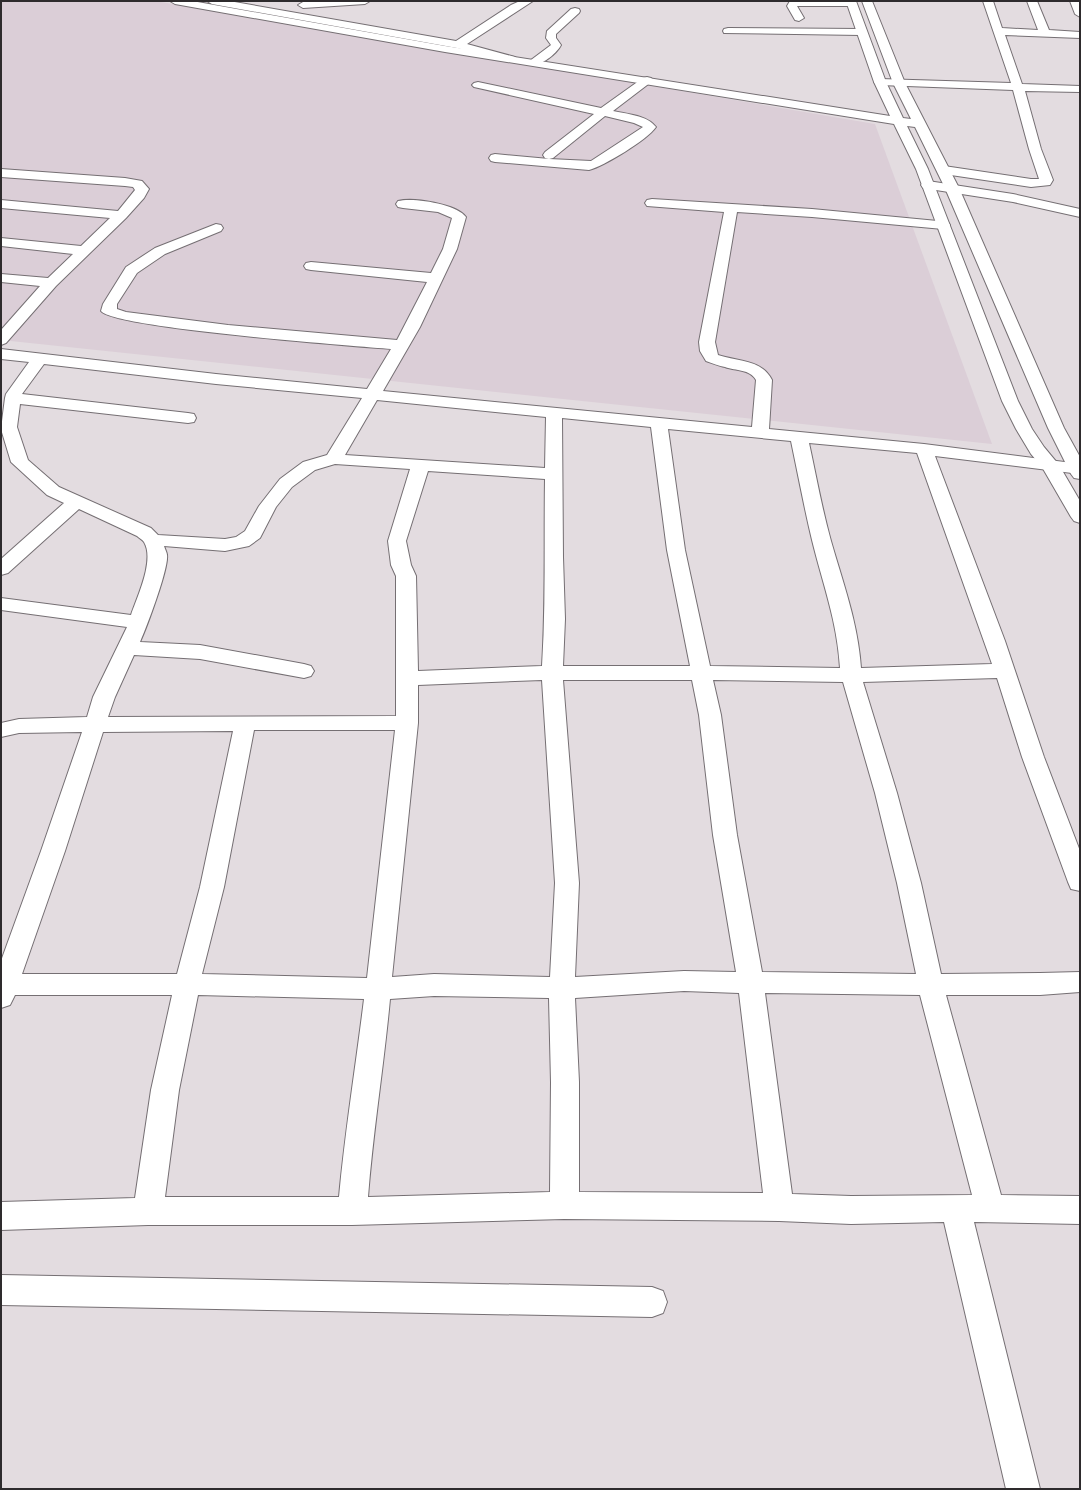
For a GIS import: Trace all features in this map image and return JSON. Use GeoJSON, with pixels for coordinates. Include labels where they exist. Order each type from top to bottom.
{"type":"FeatureCollection","features":[{"type":"Feature","properties":{"kind":"street"},"geometry":{"type":"LineString","coordinates":[[175,1],[445,49],[511,58],[920,124]]}},
{"type":"Feature","properties":{"kind":"street"},"geometry":{"type":"LineString","coordinates":[[212,1],[458,45],[511,58]]}},
{"type":"Feature","properties":{"kind":"street"},"geometry":{"type":"LineString","coordinates":[[287,14],[306,3],[365,1]]}},
{"type":"Feature","properties":{"kind":"street"},"geometry":{"type":"LineString","coordinates":[[458,45],[528,1]]}},
{"type":"Feature","properties":{"kind":"street"},"geometry":{"type":"LineString","coordinates":[[867,1],[899,83],[944,170],[1012,330],[1056,428],[1079,471]]}},
{"type":"Feature","properties":{"kind":"street"},"geometry":{"type":"LineString","coordinates":[[944,170],[1031,183],[1045,182],[1046,180],[1035,149],[1018,87],[988,1]]}},
{"type":"Feature","properties":{"kind":"street"},"geometry":{"type":"LineString","coordinates":[[1032,1],[1045,33]]}},
{"type":"Feature","properties":{"kind":"street"},"geometry":{"type":"LineString","coordinates":[[1075,1],[1080,14]]}},
{"type":"Feature","properties":{"kind":"street"},"geometry":{"type":"LineString","coordinates":[[799,18],[792,6],[794,4],[814,2],[851,2],[880,82],[900,121],[928,185],[1010,401],[1024,429],[1037,450],[1050,465],[1080,517]]}},
{"type":"Feature","properties":{"kind":"street"},"geometry":{"type":"LineString","coordinates":[[535,62],[555,47],[556,45],[551,38],[551,34],[575,11]]}},
{"type":"Feature","properties":{"kind":"street"},"geometry":{"type":"LineString","coordinates":[[728,31],[861,32]]}},
{"type":"Feature","properties":{"kind":"street"},"geometry":{"type":"LineString","coordinates":[[998,31],[1080,35]]}},
{"type":"Feature","properties":{"kind":"street"},"geometry":{"type":"LineString","coordinates":[[549,155],[602,112],[647,80]]}},
{"type":"Feature","properties":{"kind":"street"},"geometry":{"type":"LineString","coordinates":[[880,82],[1080,89]]}},
{"type":"Feature","properties":{"kind":"street"},"geometry":{"type":"LineString","coordinates":[[478,85],[638,120],[650,127],[638,137],[596,164],[589,166],[495,158]]}},
{"type":"Feature","properties":{"kind":"street"},"geometry":{"type":"LineString","coordinates":[[1,173],[137,184],[142,189],[140,195],[121,215],[51,283],[8,322],[1,340]]}},
{"type":"Feature","properties":{"kind":"street"},"geometry":{"type":"LineString","coordinates":[[928,185],[1012,198],[1080,213]]}},
{"type":"Feature","properties":{"kind":"street"},"geometry":{"type":"LineString","coordinates":[[652,203],[812,213],[942,225]]}},
{"type":"Feature","properties":{"kind":"street"},"geometry":{"type":"LineString","coordinates":[[1,204],[121,215]]}},
{"type":"Feature","properties":{"kind":"street"},"geometry":{"type":"LineString","coordinates":[[334,459],[371,394],[412,327],[434,278],[450,249],[459,217],[444,209],[403,204]]}},
{"type":"Feature","properties":{"kind":"street"},"geometry":{"type":"LineString","coordinates":[[732,208],[728,221],[707,342],[708,350],[712,358],[729,364],[754,368],[762,373],[764,380],[760,432]]}},
{"type":"Feature","properties":{"kind":"street"},"geometry":{"type":"LineString","coordinates":[[216,228],[160,251],[131,270],[110,304],[109,311],[124,316],[228,330],[400,346]]}},
{"type":"Feature","properties":{"kind":"street"},"geometry":{"type":"LineString","coordinates":[[1,242],[83,251]]}},
{"type":"Feature","properties":{"kind":"street"},"geometry":{"type":"LineString","coordinates":[[311,266],[434,278]]}},
{"type":"Feature","properties":{"kind":"street"},"geometry":{"type":"LineString","coordinates":[[1,278],[51,283]]}},
{"type":"Feature","properties":{"kind":"street"},"geometry":{"type":"LineString","coordinates":[[1,354],[216,379],[924,449],[1050,465],[1079,471]]}},
{"type":"Feature","properties":{"kind":"street"},"geometry":{"type":"LineString","coordinates":[[40,358],[14,394],[6,421],[20,462],[53,490],[144,532],[153,540],[158,556],[139,622],[104,697],[53,851],[2,989],[187,984],[378,989],[434,985],[562,988],[684,981],[930,984],[1040,984],[1080,982]]}},
{"type":"Feature","properties":{"kind":"street"},"geometry":{"type":"LineString","coordinates":[[13,398],[188,418]]}},
{"type":"Feature","properties":{"kind":"street"},"geometry":{"type":"LineString","coordinates":[[554,412],[555,619],[552,673],[567,883],[562,988],[565,1082],[564,1205]]}},
{"type":"Feature","properties":{"kind":"street"},"geometry":{"type":"LineString","coordinates":[[659,422],[676,550],[700,673],[710,715],[725,835],[751,983],[779,1207]]}},
{"type":"Feature","properties":{"kind":"street"},"geometry":{"type":"LineString","coordinates":[[800,436],[821,540],[841,606],[849,644],[851,675],[886,793],[909,883],[930,984],[990,1208]]}},
{"type":"Feature","properties":{"kind":"street"},"geometry":{"type":"LineString","coordinates":[[924,449],[995,641],[1004,672],[1080,882]]}},
{"type":"Feature","properties":{"kind":"street"},"geometry":{"type":"LineString","coordinates":[[153,540],[225,545],[242,542],[253,534],[268,506],[286,483],[308,466],[334,459],[554,474]]}},
{"type":"Feature","properties":{"kind":"street"},"geometry":{"type":"LineString","coordinates":[[352,1211],[359,1134],[372,1047],[407,723],[408,678],[406,638],[406,576],[401,565],[397,542],[422,464]]}},
{"type":"Feature","properties":{"kind":"street"},"geometry":{"type":"LineString","coordinates":[[1,568],[77,501]]}},
{"type":"Feature","properties":{"kind":"street"},"geometry":{"type":"LineString","coordinates":[[1,604],[139,622]]}},
{"type":"Feature","properties":{"kind":"street"},"geometry":{"type":"LineString","coordinates":[[127,648],[200,652],[304,671]]}},
{"type":"Feature","properties":{"kind":"street"},"geometry":{"type":"LineString","coordinates":[[408,678],[552,673],[851,675],[1004,672]]}},
{"type":"Feature","properties":{"kind":"street"},"geometry":{"type":"LineString","coordinates":[[1,730],[19,726],[42,725],[245,722],[407,723]]}},
{"type":"Feature","properties":{"kind":"street"},"geometry":{"type":"LineString","coordinates":[[148,1211],[165,1090],[187,984],[212,887],[245,722]]}},
{"type":"Feature","properties":{"kind":"street"},"geometry":{"type":"LineString","coordinates":[[1,1216],[148,1211],[352,1211],[564,1205],[779,1207],[851,1210],[990,1208],[1080,1210]]}},
{"type":"Feature","properties":{"kind":"street"},"geometry":{"type":"LineString","coordinates":[[956,1209],[1023,1489]]}},
{"type":"Feature","properties":{"kind":"street"},"geometry":{"type":"LineString","coordinates":[[1,1290],[652,1302]]}},
{"type":"Feature","properties":{"kind":"shaded area"},"geometry":{"type":"Polygon","coordinates":[[[1,1],[155,1],[875,124],[992,444],[1,340],[1,1]]]}}]}
